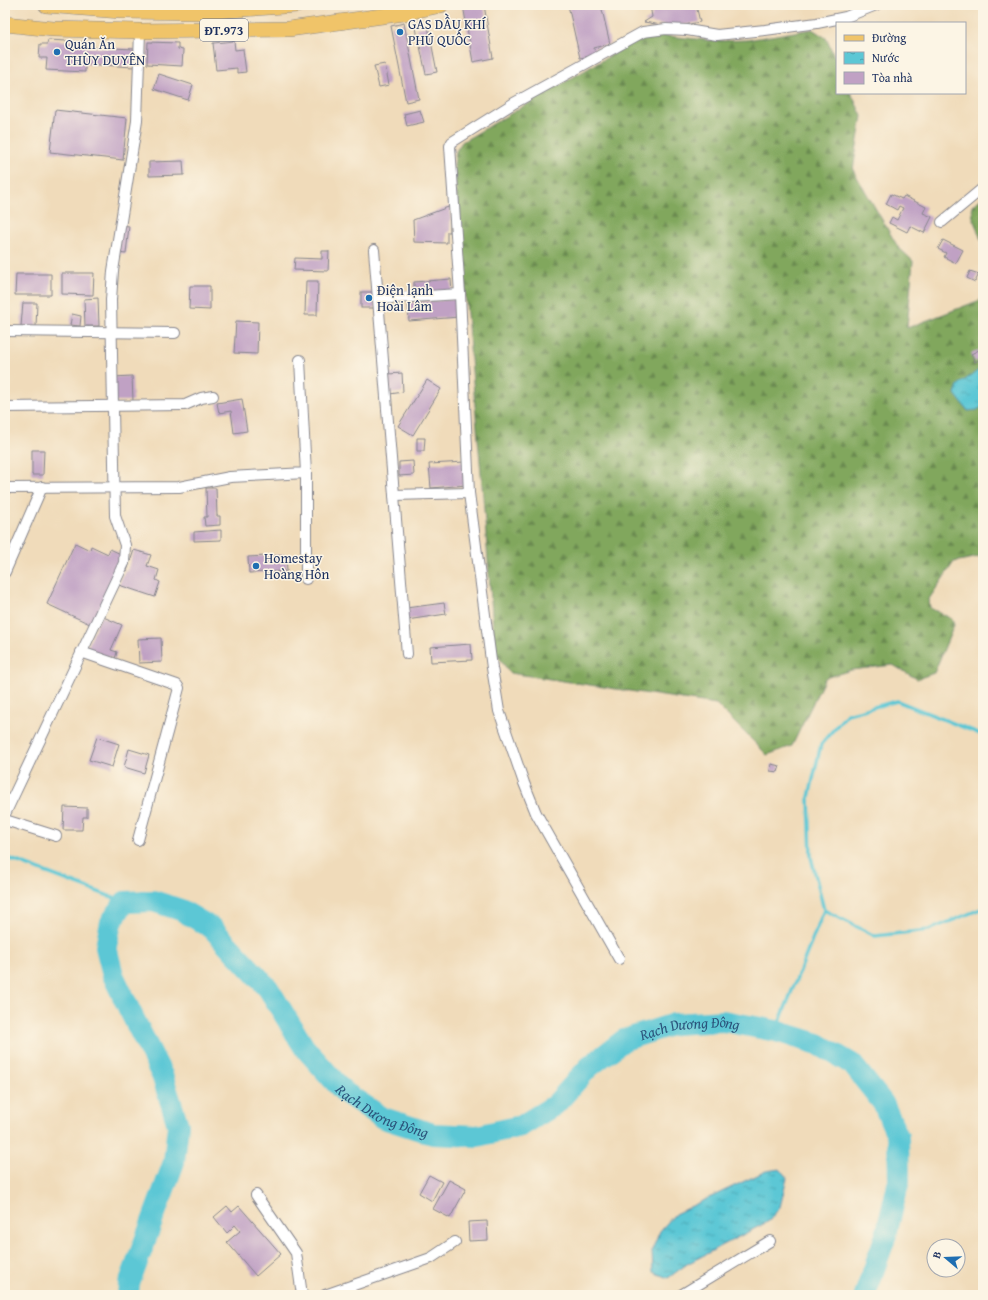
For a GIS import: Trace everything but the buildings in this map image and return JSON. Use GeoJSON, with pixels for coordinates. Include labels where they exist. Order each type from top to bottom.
{"type":"FeatureCollection","features":[{"type":"Feature","properties":{"kind":"main road","name":"ĐT.973"},"geometry":{"type":"LineString","coordinates":[[46,5],[120,11],[201,12],[297,5]]}},
{"type":"Feature","properties":{"kind":"main road"},"geometry":{"type":"LineString","coordinates":[[52,5],[53,30]]}},
{"type":"Feature","properties":{"kind":"main road","name":"ĐT.973"},"geometry":{"type":"LineString","coordinates":[[5,24],[53,30],[140,31],[289,29],[404,14],[441,5]]}},
{"type":"Feature","properties":{"kind":"street"},"geometry":{"type":"LineString","coordinates":[[619,960],[536,813],[499,711],[469,494],[460,294],[449,150],[452,142],[514,103],[643,32],[666,29],[687,30],[718,35],[765,30],[817,23],[846,17],[876,5]]}},
{"type":"Feature","properties":{"kind":"street"},"geometry":{"type":"LineString","coordinates":[[5,814],[124,563],[125,546],[115,516],[110,300],[113,271],[137,121],[140,31]]}},
{"type":"Feature","properties":{"kind":"street"},"geometry":{"type":"LineString","coordinates":[[942,222],[983,188]]}},
{"type":"Feature","properties":{"kind":"street"},"geometry":{"type":"LineString","coordinates":[[374,250],[407,654]]}},
{"type":"Feature","properties":{"kind":"street"},"geometry":{"type":"LineString","coordinates":[[378,299],[460,294]]}},
{"type":"Feature","properties":{"kind":"street"},"geometry":{"type":"LineString","coordinates":[[5,331],[175,333]]}},
{"type":"Feature","properties":{"kind":"street"},"geometry":{"type":"LineString","coordinates":[[300,360],[306,473],[306,579]]}},
{"type":"Feature","properties":{"kind":"street"},"geometry":{"type":"LineString","coordinates":[[5,408],[185,405],[201,398],[213,396]]}},
{"type":"Feature","properties":{"kind":"street"},"geometry":{"type":"LineString","coordinates":[[5,488],[179,487],[191,483],[230,478],[306,473]]}},
{"type":"Feature","properties":{"kind":"street"},"geometry":{"type":"LineString","coordinates":[[5,572],[42,487]]}},
{"type":"Feature","properties":{"kind":"street"},"geometry":{"type":"LineString","coordinates":[[394,495],[469,494]]}},
{"type":"Feature","properties":{"kind":"street"},"geometry":{"type":"LineString","coordinates":[[81,652],[177,685],[179,688],[138,840]]}},
{"type":"Feature","properties":{"kind":"street"},"geometry":{"type":"LineString","coordinates":[[5,820],[56,836]]}},
{"type":"Feature","properties":{"kind":"street"},"geometry":{"type":"LineString","coordinates":[[256,1196],[296,1253],[302,1295]]}},
{"type":"Feature","properties":{"kind":"street"},"geometry":{"type":"LineString","coordinates":[[682,1295],[770,1241]]}},
{"type":"Feature","properties":{"kind":"street"},"geometry":{"type":"LineString","coordinates":[[325,1295],[432,1258],[455,1242]]}},
{"type":"Feature","properties":{"kind":"green space"},"geometry":{"type":"Polygon","coordinates":[[[812,29],[826,38],[836,60],[836,94],[851,94],[862,116],[853,170],[898,247],[913,261],[907,328],[983,299],[983,556],[954,562],[929,599],[930,608],[952,619],[954,625],[934,673],[917,679],[893,665],[851,670],[825,678],[792,746],[767,755],[716,704],[510,673],[495,652],[454,165],[456,151],[462,142],[632,43],[657,35],[716,41],[747,40],[812,29]]]}},
{"type":"Feature","properties":{"kind":"green space"},"geometry":{"type":"Polygon","coordinates":[[[983,197],[983,245],[973,218],[972,206],[983,197]]]}},
{"type":"Feature","properties":{"kind":"water"},"geometry":{"type":"Polygon","coordinates":[[[983,367],[983,406],[977,410],[968,411],[955,394],[958,385],[983,367]]]}},
{"type":"Feature","properties":{"kind":"water"},"geometry":{"type":"Polygon","coordinates":[[[780,1169],[787,1178],[780,1207],[769,1221],[687,1264],[668,1278],[653,1272],[652,1250],[660,1231],[675,1214],[766,1171],[780,1169]]]}},
{"type":"Feature","properties":{"kind":"waterway"},"geometry":{"type":"LineString","coordinates":[[776,1031],[824,910],[811,857],[809,797],[821,744],[847,714],[897,701],[983,735]]}},
{"type":"Feature","properties":{"kind":"waterway"},"geometry":{"type":"LineString","coordinates":[[5,857],[125,902]]}},
{"type":"Feature","properties":{"kind":"waterway","name":"Rạch Dương Đông"},"geometry":{"type":"LineString","coordinates":[[128,1295],[129,1284],[174,1162],[178,1125],[162,1075],[113,975],[106,947],[111,922],[125,902],[153,901],[181,910],[212,928],[268,988],[304,1047],[344,1092],[383,1118],[433,1134],[477,1136],[521,1126],[555,1105],[589,1067],[624,1040],[674,1024],[723,1021],[776,1031],[818,1044],[852,1064],[883,1103],[898,1137],[899,1180],[886,1235],[865,1295]]}},
{"type":"Feature","properties":{"kind":"waterway"},"geometry":{"type":"LineString","coordinates":[[824,910],[875,936],[929,930],[983,908]]}},
{"type":"Feature","properties":{"kind":"place","name":"GAS DẦU KHÍ PHÚ QUỐC"},"geometry":{"type":"Point","coordinates":[400,32]}},
{"type":"Feature","properties":{"kind":"place","name":"Quán Ăn THÙY DUYÊN"},"geometry":{"type":"Point","coordinates":[57,52]}},
{"type":"Feature","properties":{"kind":"place","name":"Điện lạnh Hoài Lâm"},"geometry":{"type":"Point","coordinates":[369,298]}},
{"type":"Feature","properties":{"kind":"place","name":"Homestay Hoàng Hôn"},"geometry":{"type":"Point","coordinates":[256,566]}}]}
